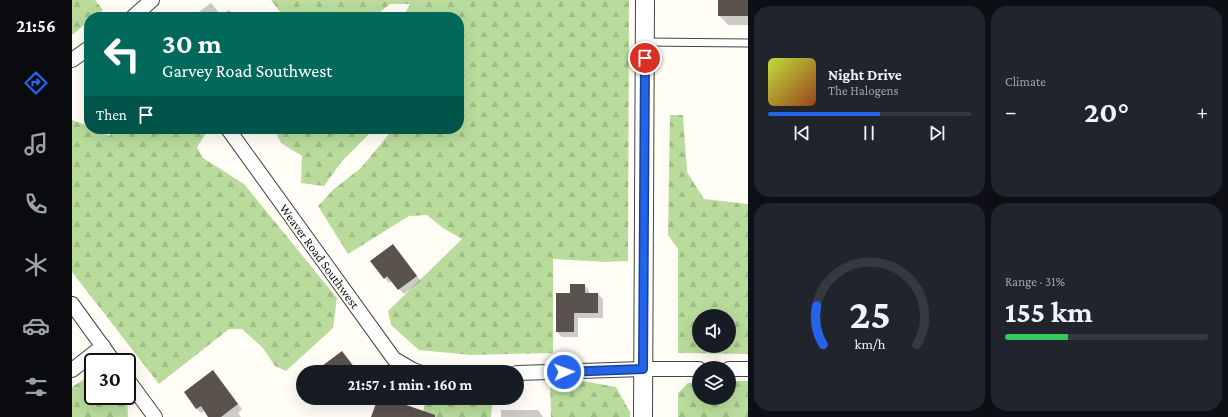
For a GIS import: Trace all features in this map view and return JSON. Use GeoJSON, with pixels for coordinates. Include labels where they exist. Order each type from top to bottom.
{"type":"FeatureCollection","features":[{"type":"Feature","properties":{"kind":"street"},"geometry":{"type":"LineString","coordinates":[[643,417],[645,0]]}},
{"type":"Feature","properties":{"kind":"street"},"geometry":{"type":"LineString","coordinates":[[72,60],[84,52]]}},
{"type":"Feature","properties":{"kind":"street","name":"Weaver Road Southwest"},"geometry":{"type":"LineString","coordinates":[[232,134],[394,359],[404,365]]}},
{"type":"Feature","properties":{"kind":"street"},"geometry":{"type":"LineString","coordinates":[[72,304],[108,353]]}},
{"type":"Feature","properties":{"kind":"street"},"geometry":{"type":"LineString","coordinates":[[72,370],[103,346]]}},
{"type":"Feature","properties":{"kind":"street"},"geometry":{"type":"LineString","coordinates":[[524,373],[692,369]]}},
{"type":"Feature","properties":{"kind":"street"},"geometry":{"type":"LineString","coordinates":[[736,369],[748,369]]}},
{"type":"Feature","properties":{"kind":"street"},"geometry":{"type":"LineString","coordinates":[[136,391],[155,417]]}},
{"type":"Feature","properties":{"kind":"lane"},"geometry":{"type":"LineString","coordinates":[[645,42],[748,43]]}},
{"type":"Feature","properties":{"kind":"green space"},"geometry":{"type":"Polygon","coordinates":[[[72,0],[95,0],[103,10],[100,12],[84,12],[84,25],[72,35],[72,0]]]}},
{"type":"Feature","properties":{"kind":"green space"},"geometry":{"type":"Polygon","coordinates":[[[271,0],[629,0],[628,261],[607,262],[553,259],[553,353],[471,355],[419,350],[391,325],[388,311],[462,239],[443,228],[427,215],[409,216],[348,254],[318,206],[334,189],[361,168],[389,134],[464,134],[464,12],[406,12],[410,4],[390,4],[380,12],[280,12],[271,0]]]}},
{"type":"Feature","properties":{"kind":"green space"},"geometry":{"type":"Polygon","coordinates":[[[670,115],[683,115],[687,172],[704,199],[748,204],[748,354],[678,353],[678,249],[668,235],[670,115]]]}},
{"type":"Feature","properties":{"kind":"green space"},"geometry":{"type":"Polygon","coordinates":[[[72,120],[84,124],[84,134],[105,134],[109,136],[111,134],[206,134],[197,147],[203,158],[244,184],[337,298],[333,328],[286,371],[275,366],[263,348],[242,329],[229,329],[159,384],[72,272],[72,120]]]}},
{"type":"Feature","properties":{"kind":"green space"},"geometry":{"type":"Polygon","coordinates":[[[276,134],[369,134],[342,161],[324,186],[301,183],[302,156],[281,143],[276,134]]]}},
{"type":"Feature","properties":{"kind":"green space"},"geometry":{"type":"Polygon","coordinates":[[[84,379],[84,405],[127,405],[128,417],[72,417],[72,387],[84,379]]]}},
{"type":"Feature","properties":{"kind":"green space"},"geometry":{"type":"Polygon","coordinates":[[[550,381],[583,381],[616,387],[630,412],[630,417],[551,417],[550,381]]]}},
{"type":"Feature","properties":{"kind":"green space"},"geometry":{"type":"Polygon","coordinates":[[[736,381],[748,381],[748,417],[678,417],[678,393],[688,383],[692,383],[692,405],[736,405],[736,381]]]}},
{"type":"Feature","properties":{"kind":"green space"},"geometry":{"type":"Polygon","coordinates":[[[425,405],[492,405],[491,417],[422,417],[425,405]]]}},
{"type":"Feature","properties":{"kind":"building"},"geometry":{"type":"Polygon","coordinates":[[[718,0],[748,0],[748,16],[718,16],[718,0]]]}},
{"type":"Feature","properties":{"kind":"building"},"geometry":{"type":"Polygon","coordinates":[[[393,244],[417,276],[398,290],[387,276],[384,279],[370,261],[393,244]]]}},
{"type":"Feature","properties":{"kind":"building"},"geometry":{"type":"Polygon","coordinates":[[[570,284],[585,284],[585,293],[598,293],[598,313],[574,313],[574,332],[556,332],[556,293],[570,293],[570,284]]]}},
{"type":"Feature","properties":{"kind":"building"},"geometry":{"type":"Polygon","coordinates":[[[342,351],[353,365],[323,365],[342,351]]]}},
{"type":"Feature","properties":{"kind":"building"},"geometry":{"type":"Polygon","coordinates":[[[213,370],[238,404],[221,417],[208,417],[201,406],[196,409],[184,392],[213,370]]]}},
{"type":"Feature","properties":{"kind":"building"},"geometry":{"type":"Polygon","coordinates":[[[375,405],[406,405],[435,415],[435,417],[371,417],[375,405]]]}},
{"type":"Feature","properties":{"kind":"route"},"geometry":{"type":"LineString","coordinates":[[564,372],[643,369],[645,58]]}}]}
